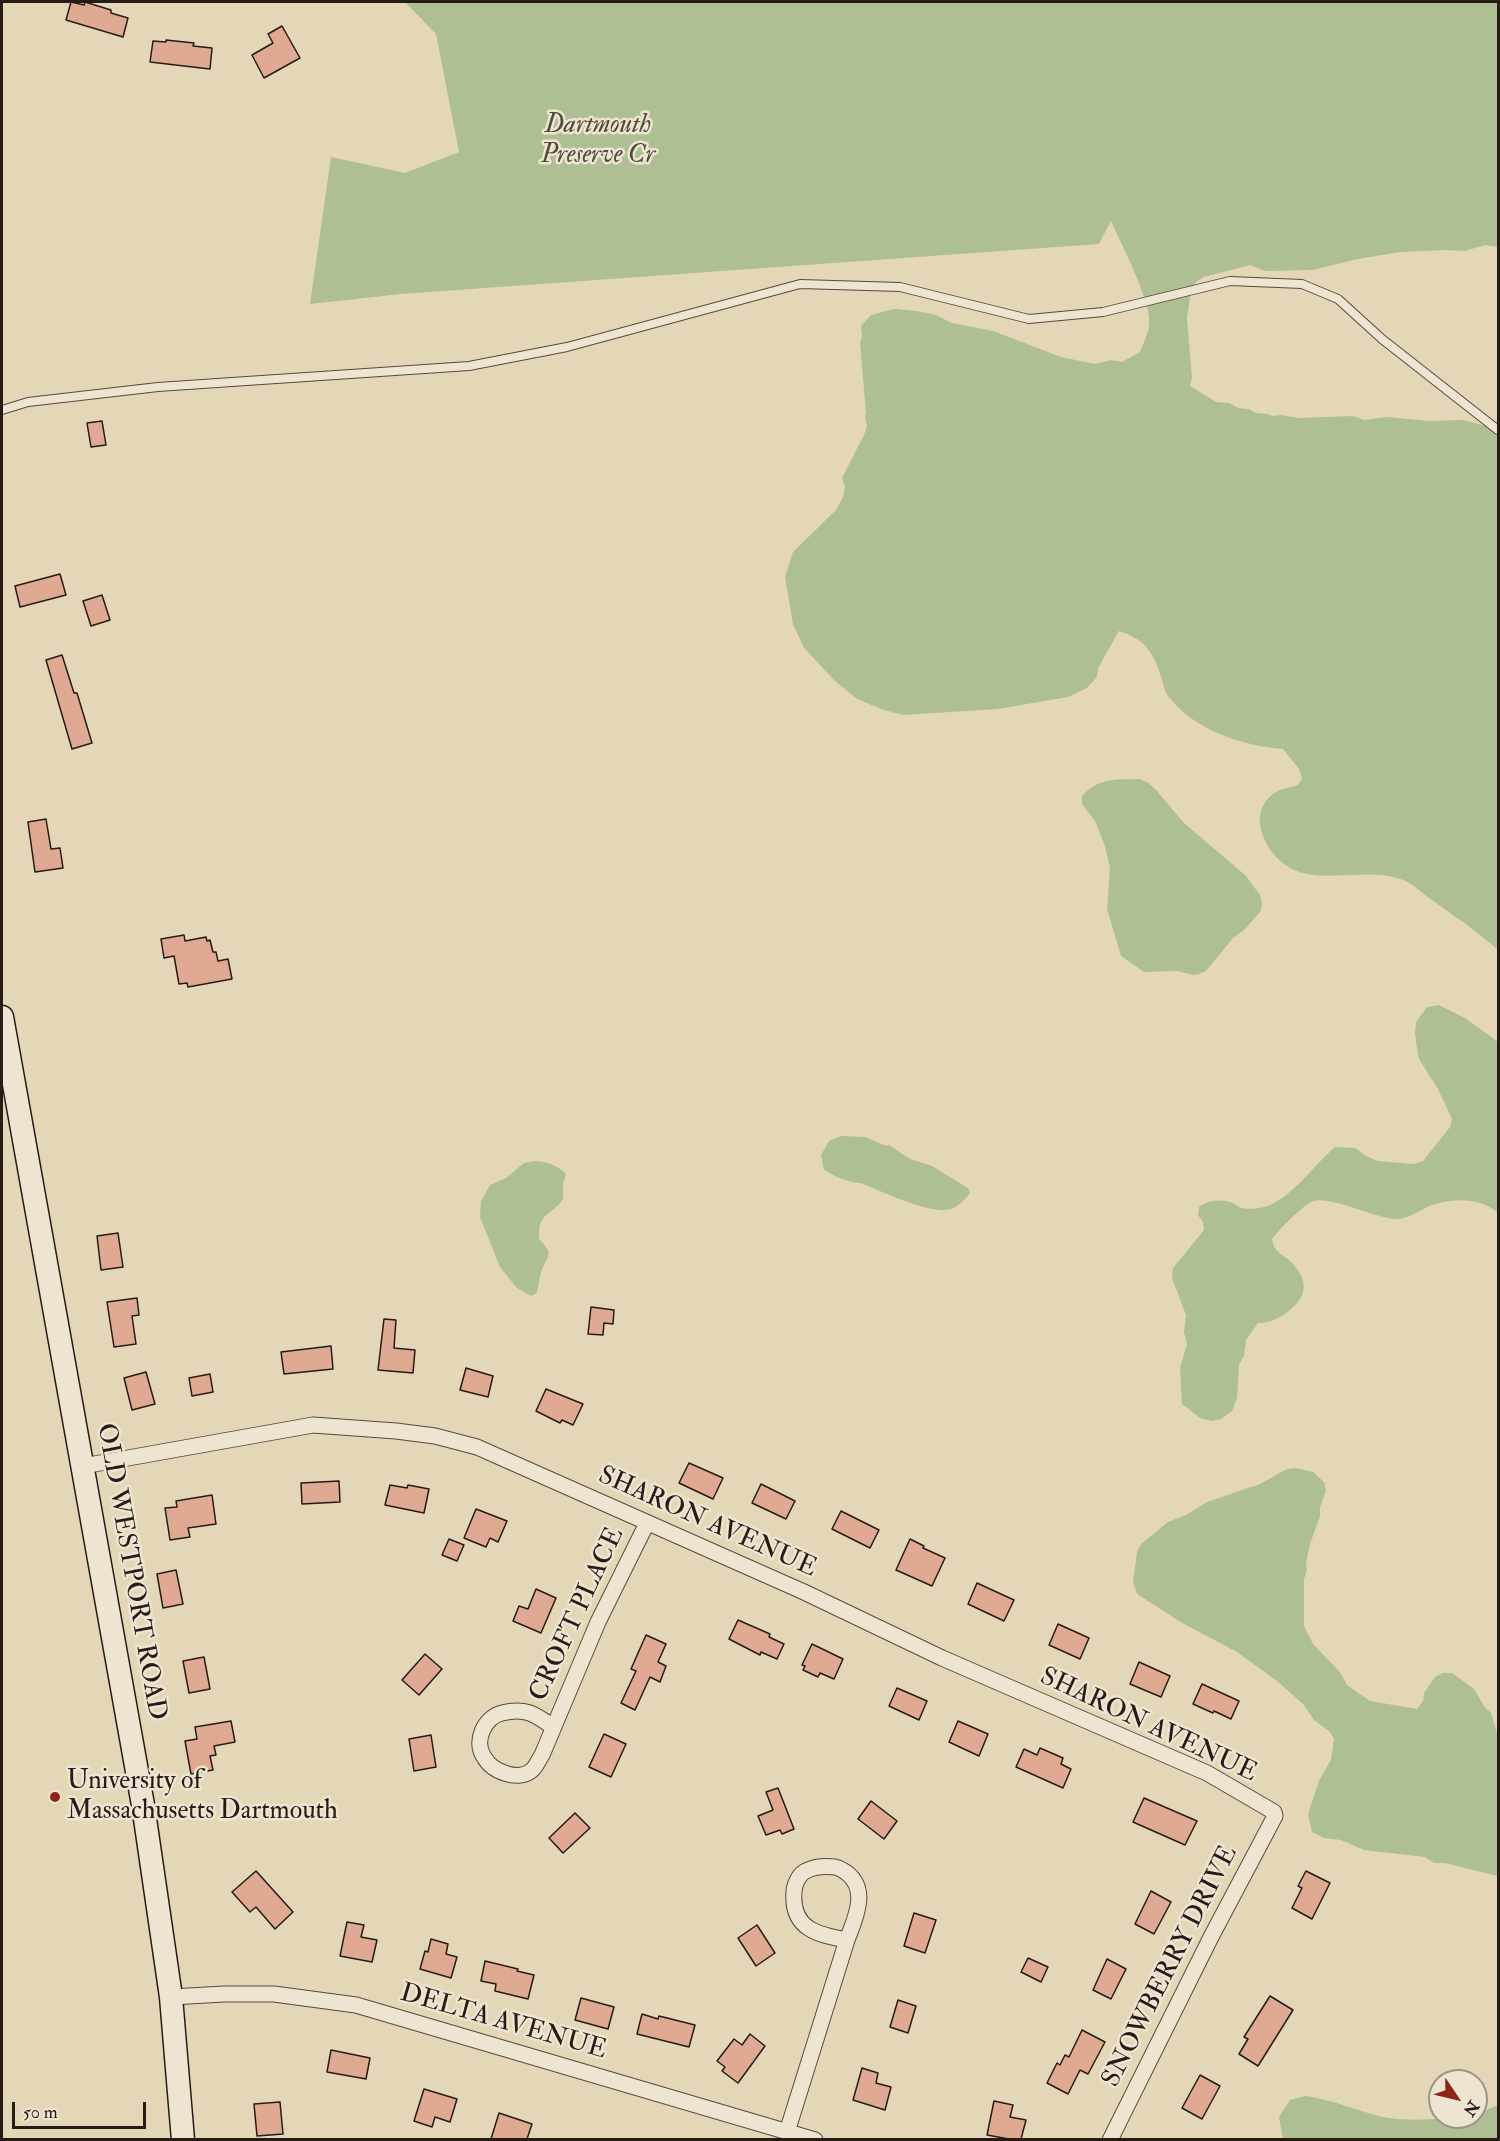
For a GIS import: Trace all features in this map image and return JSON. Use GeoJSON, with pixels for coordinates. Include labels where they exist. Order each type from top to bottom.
{"type":"FeatureCollection","features":[{"type":"Feature","properties":{"kind":"main road","name":"OLD WESTPORT ROAD"},"geometry":{"type":"LineString","coordinates":[[2,1017],[142,1805],[171,1997],[183,2139]]}},
{"type":"Feature","properties":{"kind":"street","name":"SHARON AVENUE"},"geometry":{"type":"LineString","coordinates":[[83,1466],[313,1425],[435,1436],[477,1447],[804,1592],[942,1658],[1208,1773],[1274,1812],[1275,1816]]}},
{"type":"Feature","properties":{"kind":"street","name":"CROFT PLACE"},"geometry":{"type":"LineString","coordinates":[[553,1727],[535,1714],[514,1710],[494,1715],[484,1725],[480,1740],[483,1757],[494,1768],[509,1775],[521,1776],[533,1770],[542,1755],[598,1622],[647,1523]]}},
{"type":"Feature","properties":{"kind":"street","name":"SNOWBERRY DRIVE"},"geometry":{"type":"LineString","coordinates":[[1110,2139],[1211,1937],[1275,1816]]}},
{"type":"Feature","properties":{"kind":"street"},"geometry":{"type":"LineString","coordinates":[[787,2132],[847,1940],[858,1913],[859,1895],[854,1878],[840,1868],[822,1865],[802,1873],[794,1887],[793,1901],[801,1923],[817,1934],[847,1940]]}},
{"type":"Feature","properties":{"kind":"street","name":"DELTA AVENUE"},"geometry":{"type":"LineString","coordinates":[[171,1997],[274,1994],[356,2005],[815,2139]]}},
{"type":"Feature","properties":{"kind":"lane"},"geometry":{"type":"LineString","coordinates":[[2,410],[28,402],[158,387],[469,366],[567,347],[800,284],[900,287],[1029,319],[1103,312],[1230,281],[1302,284],[1338,299],[1382,339],[1498,430]]}},
{"type":"Feature","properties":{"kind":"green space","name":"Dartmouth Preserve Cr"},"geometry":{"type":"Polygon","coordinates":[[[405,2],[1498,2],[1498,247],[1485,245],[1465,251],[1400,252],[1313,270],[1265,271],[1250,265],[1204,277],[1197,281],[1191,290],[1187,318],[1192,378],[1190,386],[1216,402],[1229,403],[1256,413],[1298,418],[1353,416],[1364,420],[1387,417],[1429,421],[1462,420],[1483,425],[1498,433],[1498,950],[1465,923],[1403,880],[1366,874],[1311,875],[1294,870],[1279,860],[1264,839],[1260,826],[1261,812],[1265,802],[1273,794],[1298,785],[1302,778],[1299,769],[1283,749],[1252,744],[1220,734],[1179,709],[1168,695],[1148,649],[1129,635],[1119,631],[1098,668],[1097,677],[1087,688],[1068,697],[998,709],[903,715],[857,699],[834,680],[804,648],[793,624],[785,577],[793,552],[836,510],[843,497],[845,486],[842,478],[867,426],[860,342],[861,326],[871,315],[894,309],[917,311],[936,315],[952,323],[993,331],[1061,357],[1095,364],[1111,360],[1122,362],[1140,352],[1148,329],[1149,316],[1141,289],[1111,221],[1099,244],[401,294],[310,304],[331,157],[405,173],[459,152],[436,34],[405,2]]]}},
{"type":"Feature","properties":{"kind":"green space"},"geometry":{"type":"Polygon","coordinates":[[[1139,779],[1147,782],[1156,790],[1184,823],[1245,875],[1260,895],[1261,911],[1244,930],[1233,938],[1206,971],[1199,974],[1177,971],[1144,972],[1121,956],[1107,909],[1110,868],[1105,846],[1095,821],[1082,804],[1082,796],[1101,783],[1139,779]]]}},
{"type":"Feature","properties":{"kind":"green space"},"geometry":{"type":"Polygon","coordinates":[[[1439,1005],[1465,1018],[1498,1042],[1498,1213],[1491,1207],[1463,1200],[1443,1202],[1399,1219],[1386,1218],[1328,1201],[1319,1200],[1306,1205],[1272,1239],[1276,1250],[1299,1272],[1304,1284],[1302,1296],[1280,1317],[1258,1323],[1246,1340],[1244,1356],[1239,1365],[1237,1398],[1232,1411],[1221,1419],[1212,1421],[1200,1418],[1182,1404],[1180,1368],[1187,1344],[1184,1332],[1186,1315],[1172,1278],[1173,1268],[1204,1230],[1203,1222],[1198,1215],[1199,1207],[1217,1201],[1230,1202],[1245,1209],[1270,1205],[1297,1186],[1335,1147],[1355,1148],[1378,1161],[1414,1164],[1423,1161],[1450,1127],[1452,1119],[1438,1089],[1419,1059],[1415,1033],[1416,1022],[1427,1007],[1439,1005]]]}},
{"type":"Feature","properties":{"kind":"green space"},"geometry":{"type":"Polygon","coordinates":[[[841,1136],[865,1137],[886,1146],[889,1145],[910,1159],[932,1166],[968,1188],[970,1193],[954,1208],[938,1210],[837,1177],[824,1170],[821,1155],[829,1141],[841,1136]]]}},
{"type":"Feature","properties":{"kind":"green space"},"geometry":{"type":"Polygon","coordinates":[[[535,1161],[552,1164],[566,1174],[563,1199],[541,1223],[539,1239],[547,1249],[548,1256],[541,1273],[537,1293],[531,1296],[516,1287],[500,1267],[480,1217],[481,1201],[490,1185],[506,1178],[524,1163],[535,1161]]]}},
{"type":"Feature","properties":{"kind":"green space"},"geometry":{"type":"Polygon","coordinates":[[[1295,1468],[1313,1472],[1324,1482],[1326,1491],[1310,1544],[1304,1579],[1304,1626],[1313,1644],[1340,1672],[1347,1685],[1370,1701],[1417,1709],[1435,1677],[1443,1673],[1452,1673],[1474,1689],[1491,1713],[1498,1736],[1498,1876],[1445,1863],[1434,1863],[1425,1857],[1364,1850],[1341,1840],[1324,1838],[1312,1832],[1308,1814],[1319,1781],[1331,1760],[1334,1739],[1330,1732],[1314,1720],[1303,1704],[1277,1681],[1237,1652],[1184,1624],[1137,1594],[1133,1582],[1137,1552],[1141,1544],[1168,1522],[1186,1515],[1207,1502],[1260,1484],[1287,1469],[1295,1468]]]}},
{"type":"Feature","properties":{"kind":"green space"},"geometry":{"type":"Polygon","coordinates":[[[1306,2096],[1383,2117],[1406,2120],[1428,2119],[1428,2129],[1488,2129],[1488,2109],[1498,2105],[1498,2139],[1283,2139],[1279,2117],[1290,2100],[1306,2096]]]}},
{"type":"Feature","properties":{"kind":"building"},"geometry":{"type":"Polygon","coordinates":[[[71,2],[84,5],[85,2],[128,18],[123,37],[66,20],[71,2]]]}},
{"type":"Feature","properties":{"kind":"building"},"geometry":{"type":"Polygon","coordinates":[[[282,26],[300,58],[264,78],[252,55],[273,43],[268,34],[282,26]]]}},
{"type":"Feature","properties":{"kind":"building"},"geometry":{"type":"Polygon","coordinates":[[[166,40],[194,43],[193,46],[212,48],[210,69],[150,62],[153,41],[166,42],[166,40]]]}},
{"type":"Feature","properties":{"kind":"building"},"geometry":{"type":"Polygon","coordinates":[[[102,421],[106,445],[91,447],[87,423],[102,421]]]}},
{"type":"Feature","properties":{"kind":"building"},"geometry":{"type":"Polygon","coordinates":[[[60,574],[66,595],[20,607],[15,586],[60,574]]]}},
{"type":"Feature","properties":{"kind":"building"},"geometry":{"type":"Polygon","coordinates":[[[102,595],[110,620],[91,626],[83,601],[102,595]]]}},
{"type":"Feature","properties":{"kind":"building"},"geometry":{"type":"Polygon","coordinates":[[[62,655],[74,693],[77,693],[92,743],[72,749],[46,660],[62,655]]]}},
{"type":"Feature","properties":{"kind":"building"},"geometry":{"type":"Polygon","coordinates":[[[46,819],[51,849],[60,848],[63,868],[35,872],[28,822],[46,819]]]}},
{"type":"Feature","properties":{"kind":"building"},"geometry":{"type":"Polygon","coordinates":[[[184,935],[185,941],[206,937],[207,941],[210,940],[218,961],[228,959],[232,979],[188,987],[187,983],[179,984],[174,956],[164,958],[161,939],[184,935]]]}},
{"type":"Feature","properties":{"kind":"building"},"geometry":{"type":"Polygon","coordinates":[[[118,1233],[123,1267],[101,1270],[97,1236],[118,1233]]]}},
{"type":"Feature","properties":{"kind":"building"},"geometry":{"type":"Polygon","coordinates":[[[137,1298],[139,1315],[132,1316],[136,1344],[114,1347],[107,1302],[137,1298]]]}},
{"type":"Feature","properties":{"kind":"building"},"geometry":{"type":"Polygon","coordinates":[[[591,1307],[614,1310],[613,1324],[604,1323],[603,1335],[588,1334],[591,1307]]]}},
{"type":"Feature","properties":{"kind":"building"},"geometry":{"type":"Polygon","coordinates":[[[384,1319],[396,1320],[394,1348],[415,1350],[413,1373],[378,1370],[384,1319]]]}},
{"type":"Feature","properties":{"kind":"building"},"geometry":{"type":"Polygon","coordinates":[[[331,1346],[333,1369],[284,1374],[281,1352],[331,1346]]]}},
{"type":"Feature","properties":{"kind":"building"},"geometry":{"type":"Polygon","coordinates":[[[466,1368],[493,1376],[488,1397],[460,1390],[466,1368]]]}},
{"type":"Feature","properties":{"kind":"building"},"geometry":{"type":"Polygon","coordinates":[[[146,1372],[155,1404],[132,1410],[124,1378],[146,1372]]]}},
{"type":"Feature","properties":{"kind":"building"},"geometry":{"type":"Polygon","coordinates":[[[210,1374],[213,1392],[192,1396],[189,1378],[210,1374]]]}},
{"type":"Feature","properties":{"kind":"building"},"geometry":{"type":"Polygon","coordinates":[[[546,1389],[583,1404],[573,1425],[562,1420],[560,1423],[536,1411],[546,1389]]]}},
{"type":"Feature","properties":{"kind":"building"},"geometry":{"type":"Polygon","coordinates":[[[689,1463],[723,1478],[713,1499],[679,1483],[689,1463]]]}},
{"type":"Feature","properties":{"kind":"building"},"geometry":{"type":"Polygon","coordinates":[[[339,1481],[340,1502],[302,1504],[301,1483],[339,1481]]]}},
{"type":"Feature","properties":{"kind":"building"},"geometry":{"type":"Polygon","coordinates":[[[761,1484],[795,1501],[786,1519],[752,1503],[761,1484]]]}},
{"type":"Feature","properties":{"kind":"building"},"geometry":{"type":"Polygon","coordinates":[[[390,1485],[407,1488],[408,1485],[429,1489],[424,1513],[385,1505],[390,1485]]]}},
{"type":"Feature","properties":{"kind":"building"},"geometry":{"type":"Polygon","coordinates":[[[212,1495],[216,1524],[188,1528],[190,1537],[170,1540],[165,1508],[177,1507],[176,1501],[212,1495]]]}},
{"type":"Feature","properties":{"kind":"building"},"geometry":{"type":"Polygon","coordinates":[[[476,1509],[507,1521],[498,1542],[490,1538],[486,1547],[464,1538],[476,1509]]]}},
{"type":"Feature","properties":{"kind":"building"},"geometry":{"type":"Polygon","coordinates":[[[841,1511],[879,1530],[870,1548],[832,1529],[841,1511]]]}},
{"type":"Feature","properties":{"kind":"building"},"geometry":{"type":"Polygon","coordinates":[[[449,1539],[464,1545],[457,1561],[442,1555],[449,1539]]]}},
{"type":"Feature","properties":{"kind":"building"},"geometry":{"type":"Polygon","coordinates":[[[910,1539],[945,1558],[932,1586],[896,1570],[910,1539]]]}},
{"type":"Feature","properties":{"kind":"building"},"geometry":{"type":"Polygon","coordinates":[[[176,1570],[183,1604],[163,1608],[157,1574],[176,1570]]]}},
{"type":"Feature","properties":{"kind":"building"},"geometry":{"type":"Polygon","coordinates":[[[977,1583],[1014,1600],[1004,1621],[968,1604],[977,1583]]]}},
{"type":"Feature","properties":{"kind":"building"},"geometry":{"type":"Polygon","coordinates":[[[536,1589],[556,1598],[541,1633],[513,1621],[519,1606],[528,1609],[536,1589]]]}},
{"type":"Feature","properties":{"kind":"building"},"geometry":{"type":"Polygon","coordinates":[[[738,1620],[770,1634],[769,1637],[784,1644],[777,1659],[761,1652],[760,1655],[729,1639],[738,1620]]]}},
{"type":"Feature","properties":{"kind":"building"},"geometry":{"type":"Polygon","coordinates":[[[1058,1624],[1089,1638],[1080,1659],[1049,1645],[1058,1624]]]}},
{"type":"Feature","properties":{"kind":"building"},"geometry":{"type":"Polygon","coordinates":[[[646,1635],[666,1644],[658,1662],[666,1666],[660,1682],[650,1677],[635,1710],[621,1703],[636,1671],[631,1669],[646,1635]]]}},
{"type":"Feature","properties":{"kind":"building"},"geometry":{"type":"Polygon","coordinates":[[[812,1644],[843,1659],[834,1679],[820,1673],[818,1677],[803,1670],[805,1666],[802,1665],[812,1644]]]}},
{"type":"Feature","properties":{"kind":"building"},"geometry":{"type":"Polygon","coordinates":[[[425,1654],[442,1669],[419,1695],[402,1680],[425,1654]]]}},
{"type":"Feature","properties":{"kind":"building"},"geometry":{"type":"Polygon","coordinates":[[[204,1657],[210,1689],[189,1693],[183,1661],[204,1657]]]}},
{"type":"Feature","properties":{"kind":"building"},"geometry":{"type":"Polygon","coordinates":[[[1139,1662],[1170,1676],[1161,1697],[1130,1684],[1139,1662]]]}},
{"type":"Feature","properties":{"kind":"building"},"geometry":{"type":"Polygon","coordinates":[[[1202,1684],[1239,1701],[1231,1719],[1193,1704],[1202,1684]]]}},
{"type":"Feature","properties":{"kind":"building"},"geometry":{"type":"Polygon","coordinates":[[[897,1688],[927,1701],[919,1720],[889,1706],[897,1688]]]}},
{"type":"Feature","properties":{"kind":"building"},"geometry":{"type":"Polygon","coordinates":[[[231,1721],[235,1742],[214,1746],[216,1755],[210,1756],[213,1770],[191,1774],[185,1741],[197,1739],[195,1727],[231,1721]]]}},
{"type":"Feature","properties":{"kind":"building"},"geometry":{"type":"Polygon","coordinates":[[[958,1721],[988,1734],[979,1756],[949,1742],[958,1721]]]}},
{"type":"Feature","properties":{"kind":"building"},"geometry":{"type":"Polygon","coordinates":[[[604,1734],[626,1744],[611,1777],[589,1767],[604,1734]]]}},
{"type":"Feature","properties":{"kind":"building"},"geometry":{"type":"Polygon","coordinates":[[[431,1735],[436,1767],[414,1771],[409,1739],[431,1735]]]}},
{"type":"Feature","properties":{"kind":"building"},"geometry":{"type":"Polygon","coordinates":[[[1040,1748],[1063,1758],[1061,1764],[1071,1769],[1063,1788],[1016,1767],[1024,1749],[1037,1755],[1040,1748]]]}},
{"type":"Feature","properties":{"kind":"building"},"geometry":{"type":"Polygon","coordinates":[[[778,1788],[794,1829],[782,1834],[780,1830],[766,1835],[758,1816],[773,1810],[766,1792],[778,1788]]]}},
{"type":"Feature","properties":{"kind":"building"},"geometry":{"type":"Polygon","coordinates":[[[1144,1798],[1197,1821],[1185,1845],[1133,1822],[1144,1798]]]}},
{"type":"Feature","properties":{"kind":"building"},"geometry":{"type":"Polygon","coordinates":[[[871,1801],[897,1821],[884,1839],[858,1819],[871,1801]]]}},
{"type":"Feature","properties":{"kind":"building"},"geometry":{"type":"Polygon","coordinates":[[[575,1813],[590,1828],[563,1853],[549,1838],[575,1813]]]}},
{"type":"Feature","properties":{"kind":"building"},"geometry":{"type":"Polygon","coordinates":[[[256,1871],[293,1912],[275,1929],[256,1907],[250,1912],[232,1892],[256,1871]]]}},
{"type":"Feature","properties":{"kind":"building"},"geometry":{"type":"Polygon","coordinates":[[[1306,1871],[1330,1883],[1312,1919],[1292,1908],[1302,1888],[1298,1886],[1306,1871]]]}},
{"type":"Feature","properties":{"kind":"building"},"geometry":{"type":"Polygon","coordinates":[[[1151,1891],[1171,1902],[1154,1934],[1135,1924],[1151,1891]]]}},
{"type":"Feature","properties":{"kind":"building"},"geometry":{"type":"Polygon","coordinates":[[[914,1913],[936,1920],[925,1953],[904,1946],[914,1913]]]}},
{"type":"Feature","properties":{"kind":"building"},"geometry":{"type":"Polygon","coordinates":[[[347,1922],[364,1925],[361,1937],[377,1940],[372,1962],[340,1956],[347,1922]]]}},
{"type":"Feature","properties":{"kind":"building"},"geometry":{"type":"Polygon","coordinates":[[[757,1925],[775,1953],[756,1966],[738,1938],[757,1925]]]}},
{"type":"Feature","properties":{"kind":"building"},"geometry":{"type":"Polygon","coordinates":[[[431,1939],[448,1944],[446,1954],[457,1957],[451,1978],[420,1969],[431,1939]]]}},
{"type":"Feature","properties":{"kind":"building"},"geometry":{"type":"Polygon","coordinates":[[[1028,1958],[1048,1967],[1041,1982],[1021,1972],[1028,1958]]]}},
{"type":"Feature","properties":{"kind":"building"},"geometry":{"type":"Polygon","coordinates":[[[1107,1959],[1126,1969],[1111,1999],[1093,1990],[1107,1959]]]}},
{"type":"Feature","properties":{"kind":"building"},"geometry":{"type":"Polygon","coordinates":[[[485,1961],[534,1975],[528,1999],[495,1991],[496,1984],[481,1981],[485,1961]]]}},
{"type":"Feature","properties":{"kind":"building"},"geometry":{"type":"Polygon","coordinates":[[[1270,1996],[1293,2010],[1258,2066],[1239,2054],[1248,2039],[1244,2037],[1270,1996]]]}},
{"type":"Feature","properties":{"kind":"building"},"geometry":{"type":"Polygon","coordinates":[[[581,1998],[614,2007],[608,2029],[575,2020],[581,1998]]]}},
{"type":"Feature","properties":{"kind":"building"},"geometry":{"type":"Polygon","coordinates":[[[898,2000],[916,2006],[908,2033],[890,2027],[898,2000]]]}},
{"type":"Feature","properties":{"kind":"building"},"geometry":{"type":"Polygon","coordinates":[[[642,2014],[695,2025],[689,2047],[637,2034],[642,2014]]]}},
{"type":"Feature","properties":{"kind":"building"},"geometry":{"type":"Polygon","coordinates":[[[1082,2030],[1105,2042],[1088,2074],[1080,2070],[1068,2094],[1047,2083],[1057,2063],[1060,2065],[1065,2055],[1069,2057],[1082,2030]]]}},
{"type":"Feature","properties":{"kind":"building"},"geometry":{"type":"Polygon","coordinates":[[[750,2034],[765,2046],[738,2083],[722,2071],[725,2067],[717,2061],[734,2039],[742,2045],[750,2034]]]}},
{"type":"Feature","properties":{"kind":"building"},"geometry":{"type":"Polygon","coordinates":[[[331,2050],[370,2058],[366,2079],[327,2072],[331,2050]]]}},
{"type":"Feature","properties":{"kind":"building"},"geometry":{"type":"Polygon","coordinates":[[[862,2068],[878,2073],[876,2083],[891,2087],[885,2110],[853,2100],[862,2068]]]}},
{"type":"Feature","properties":{"kind":"building"},"geometry":{"type":"Polygon","coordinates":[[[1200,2075],[1220,2086],[1202,2119],[1182,2108],[1200,2075]]]}},
{"type":"Feature","properties":{"kind":"building"},"geometry":{"type":"Polygon","coordinates":[[[424,2089],[457,2099],[450,2122],[435,2117],[432,2127],[414,2121],[424,2089]]]}},
{"type":"Feature","properties":{"kind":"building"},"geometry":{"type":"Polygon","coordinates":[[[994,2101],[1013,2105],[1010,2117],[1026,2120],[1021,2139],[987,2135],[994,2101]]]}},
{"type":"Feature","properties":{"kind":"building"},"geometry":{"type":"Polygon","coordinates":[[[280,2102],[283,2134],[257,2136],[254,2104],[280,2102]]]}},
{"type":"Feature","properties":{"kind":"building"},"geometry":{"type":"Polygon","coordinates":[[[499,2113],[532,2124],[527,2139],[491,2139],[499,2113]]]}},
{"type":"Feature","properties":{"kind":"place","name":"University of Massachusetts Dartmouth"},"geometry":{"type":"Point","coordinates":[55,1797]}}]}
